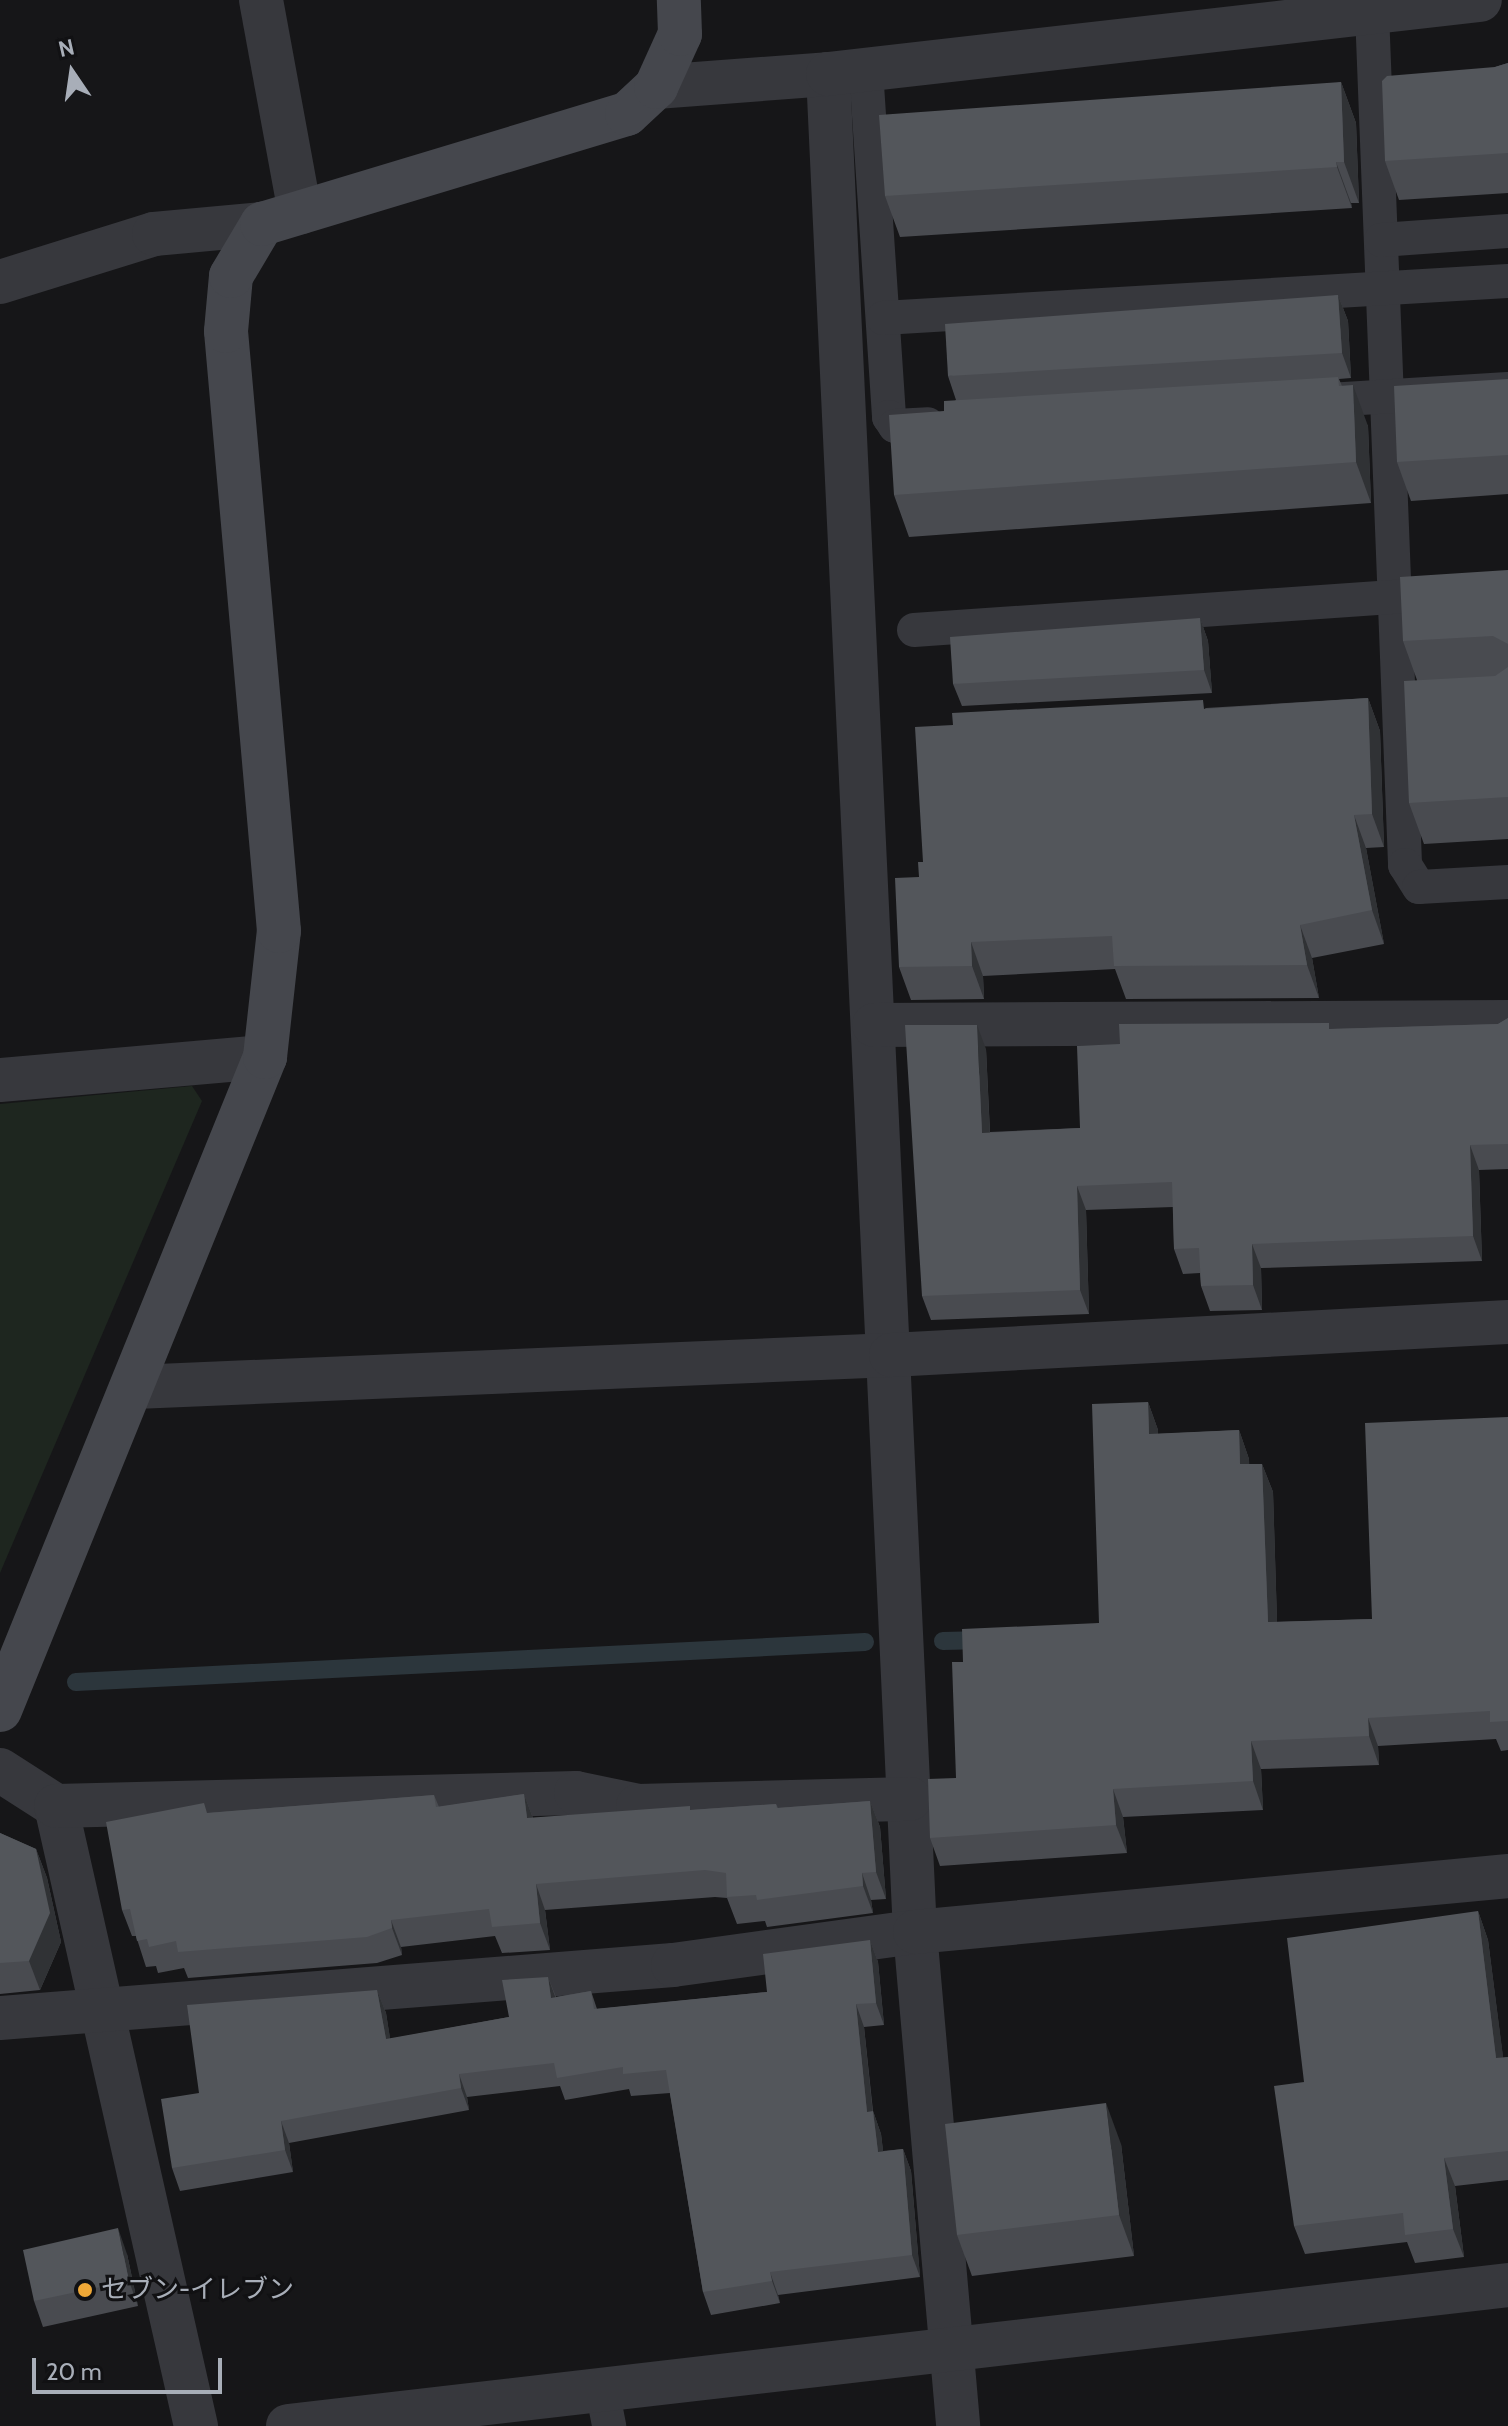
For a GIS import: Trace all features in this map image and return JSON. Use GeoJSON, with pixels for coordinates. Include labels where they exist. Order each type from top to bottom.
{"type":"FeatureCollection","features":[{"type":"Feature","properties":{"kind":"street"},"geometry":{"type":"LineString","coordinates":[[0,1710],[135,1387],[265,1057],[279,931],[226,331],[231,276],[281,218],[261,0]]}},
{"type":"Feature","properties":{"kind":"street"},"geometry":{"type":"LineString","coordinates":[[0,282],[154,234],[281,218],[627,114],[656,87],[680,34],[679,0]]}},
{"type":"Feature","properties":{"kind":"street"},"geometry":{"type":"LineString","coordinates":[[656,87],[847,72],[1266,12],[1372,12],[1480,0]]}},
{"type":"Feature","properties":{"kind":"street"},"geometry":{"type":"LineString","coordinates":[[847,72],[874,1025],[915,1932],[958,2426]]}},
{"type":"Feature","properties":{"kind":"street"},"geometry":{"type":"LineString","coordinates":[[874,1025],[1508,1022]]}},
{"type":"Feature","properties":{"kind":"street"},"geometry":{"type":"LineString","coordinates":[[0,1080],[265,1057]]}},
{"type":"Feature","properties":{"kind":"street"},"geometry":{"type":"LineString","coordinates":[[135,1387],[891,1355],[1508,1322]]}},
{"type":"Feature","properties":{"kind":"street"},"geometry":{"type":"LineString","coordinates":[[0,1770],[56,1806],[576,1793],[638,1806],[910,1799]]}},
{"type":"Feature","properties":{"kind":"street"},"geometry":{"type":"LineString","coordinates":[[56,1806],[196,2426]]}},
{"type":"Feature","properties":{"kind":"street"},"geometry":{"type":"LineString","coordinates":[[0,2018],[673,1965],[915,1932],[1508,1876]]}},
{"type":"Feature","properties":{"kind":"street"},"geometry":{"type":"LineString","coordinates":[[288,2426],[606,2408],[949,2349],[1508,2285]]}},
{"type":"Feature","properties":{"kind":"lane"},"geometry":{"type":"LineString","coordinates":[[1372,12],[1405,865],[1419,887],[1508,882]]}},
{"type":"Feature","properties":{"kind":"lane"},"geometry":{"type":"LineString","coordinates":[[847,72],[886,136],[883,318],[889,417],[895,426],[958,422]]}},
{"type":"Feature","properties":{"kind":"lane"},"geometry":{"type":"LineString","coordinates":[[1381,240],[1508,231]]}},
{"type":"Feature","properties":{"kind":"lane"},"geometry":{"type":"LineString","coordinates":[[883,318],[1508,281]]}},
{"type":"Feature","properties":{"kind":"lane"},"geometry":{"type":"LineString","coordinates":[[1276,403],[1508,389]]}},
{"type":"Feature","properties":{"kind":"lane"},"geometry":{"type":"LineString","coordinates":[[914,630],[1508,589]]}},
{"type":"Feature","properties":{"kind":"shaded area"},"geometry":{"type":"Polygon","coordinates":[[[192,1086],[202,1101],[0,1573],[0,1104],[192,1086]]]}},
{"type":"Feature","properties":{"kind":"building"},"geometry":{"type":"Polygon","coordinates":[[[1508,63],[1508,153],[1385,161],[1382,81],[1387,76],[1495,67],[1508,63]]]}},
{"type":"Feature","properties":{"kind":"building"},"geometry":{"type":"Polygon","coordinates":[[[1341,82],[1344,162],[1336,162],[1337,167],[885,196],[879,115],[1341,82]]]}},
{"type":"Feature","properties":{"kind":"building"},"geometry":{"type":"Polygon","coordinates":[[[1338,295],[1342,353],[948,376],[945,324],[1338,295]]]}},
{"type":"Feature","properties":{"kind":"building"},"geometry":{"type":"Polygon","coordinates":[[[1338,377],[1339,386],[1353,385],[1356,462],[894,495],[889,415],[944,411],[944,401],[1338,377]]]}},
{"type":"Feature","properties":{"kind":"building"},"geometry":{"type":"Polygon","coordinates":[[[1508,379],[1508,455],[1397,462],[1394,386],[1508,379]]]}},
{"type":"Feature","properties":{"kind":"building"},"geometry":{"type":"Polygon","coordinates":[[[1508,570],[1508,644],[1493,636],[1403,641],[1400,577],[1508,570]]]}},
{"type":"Feature","properties":{"kind":"building"},"geometry":{"type":"Polygon","coordinates":[[[1200,618],[1204,670],[953,684],[950,637],[1200,618]]]}},
{"type":"Feature","properties":{"kind":"building"},"geometry":{"type":"Polygon","coordinates":[[[1508,667],[1508,797],[1409,803],[1404,681],[1495,676],[1508,667]]]}},
{"type":"Feature","properties":{"kind":"building"},"geometry":{"type":"Polygon","coordinates":[[[1368,698],[1372,814],[1354,815],[1372,910],[1300,925],[1307,965],[1114,966],[1112,936],[971,942],[972,966],[899,967],[895,878],[919,877],[918,862],[923,862],[915,727],[953,725],[952,713],[1203,700],[1204,709],[1368,698]]]}},
{"type":"Feature","properties":{"kind":"building"},"geometry":{"type":"Polygon","coordinates":[[[1508,1018],[1508,1144],[1470,1145],[1473,1236],[1252,1244],[1253,1285],[1201,1286],[1199,1248],[1174,1249],[1172,1182],[1077,1186],[1080,1290],[922,1296],[905,1025],[977,1025],[982,1133],[1080,1128],[1077,1046],[1120,1044],[1119,1024],[1329,1023],[1329,1029],[1498,1024],[1508,1018]]]}},
{"type":"Feature","properties":{"kind":"building"},"geometry":{"type":"Polygon","coordinates":[[[1148,1402],[1149,1434],[1239,1430],[1240,1464],[1262,1464],[1268,1622],[1372,1619],[1365,1423],[1508,1417],[1508,1721],[1490,1722],[1490,1711],[1368,1718],[1369,1736],[1251,1741],[1253,1781],[1113,1789],[1116,1825],[930,1838],[928,1779],[956,1778],[952,1662],[963,1662],[962,1629],[1099,1623],[1092,1404],[1148,1402]]]}},
{"type":"Feature","properties":{"kind":"building"},"geometry":{"type":"Polygon","coordinates":[[[524,1794],[527,1818],[690,1806],[690,1810],[776,1804],[777,1808],[870,1801],[876,1872],[862,1873],[863,1886],[757,1900],[756,1895],[727,1897],[726,1873],[705,1870],[536,1884],[540,1923],[492,1927],[489,1909],[391,1920],[392,1928],[367,1937],[178,1952],[176,1941],[149,1947],[147,1939],[137,1941],[130,1909],[122,1910],[106,1822],[204,1803],[207,1813],[434,1795],[436,1807],[524,1794]]]}},
{"type":"Feature","properties":{"kind":"building"},"geometry":{"type":"Polygon","coordinates":[[[0,1833],[36,1849],[50,1913],[29,1961],[0,1963],[0,1833]]]}},
{"type":"Feature","properties":{"kind":"building"},"geometry":{"type":"Polygon","coordinates":[[[1478,1911],[1496,2058],[1508,2057],[1508,2151],[1444,2158],[1453,2229],[1405,2235],[1403,2213],[1294,2226],[1274,2086],[1304,2082],[1287,1938],[1478,1911]]]}},
{"type":"Feature","properties":{"kind":"building"},"geometry":{"type":"Polygon","coordinates":[[[870,1940],[876,2003],[856,2004],[867,2112],[873,2111],[878,2152],[903,2149],[912,2255],[770,2272],[772,2281],[703,2292],[666,2070],[623,2074],[623,2067],[557,2078],[554,2063],[459,2074],[461,2088],[281,2121],[285,2150],[172,2168],[161,2099],[199,2093],[187,2005],[377,1990],[386,2039],[509,2017],[502,1980],[548,1977],[551,1998],[591,1991],[594,2009],[767,1992],[763,1954],[870,1940]]]}},
{"type":"Feature","properties":{"kind":"building"},"geometry":{"type":"Polygon","coordinates":[[[1106,2103],[1119,2215],[957,2235],[945,2124],[1106,2103]]]}},
{"type":"Feature","properties":{"kind":"building"},"geometry":{"type":"Polygon","coordinates":[[[118,2228],[129,2281],[34,2301],[23,2250],[118,2228]]]}},
{"type":"Feature","properties":{"kind":"waterway"},"geometry":{"type":"LineString","coordinates":[[943,1641],[984,1640]]}},
{"type":"Feature","properties":{"kind":"waterway"},"geometry":{"type":"LineString","coordinates":[[76,1682],[865,1642]]}},
{"type":"Feature","properties":{"kind":"place","name":"セブン-イレブン"},"geometry":{"type":"Point","coordinates":[85,2290]}}]}
